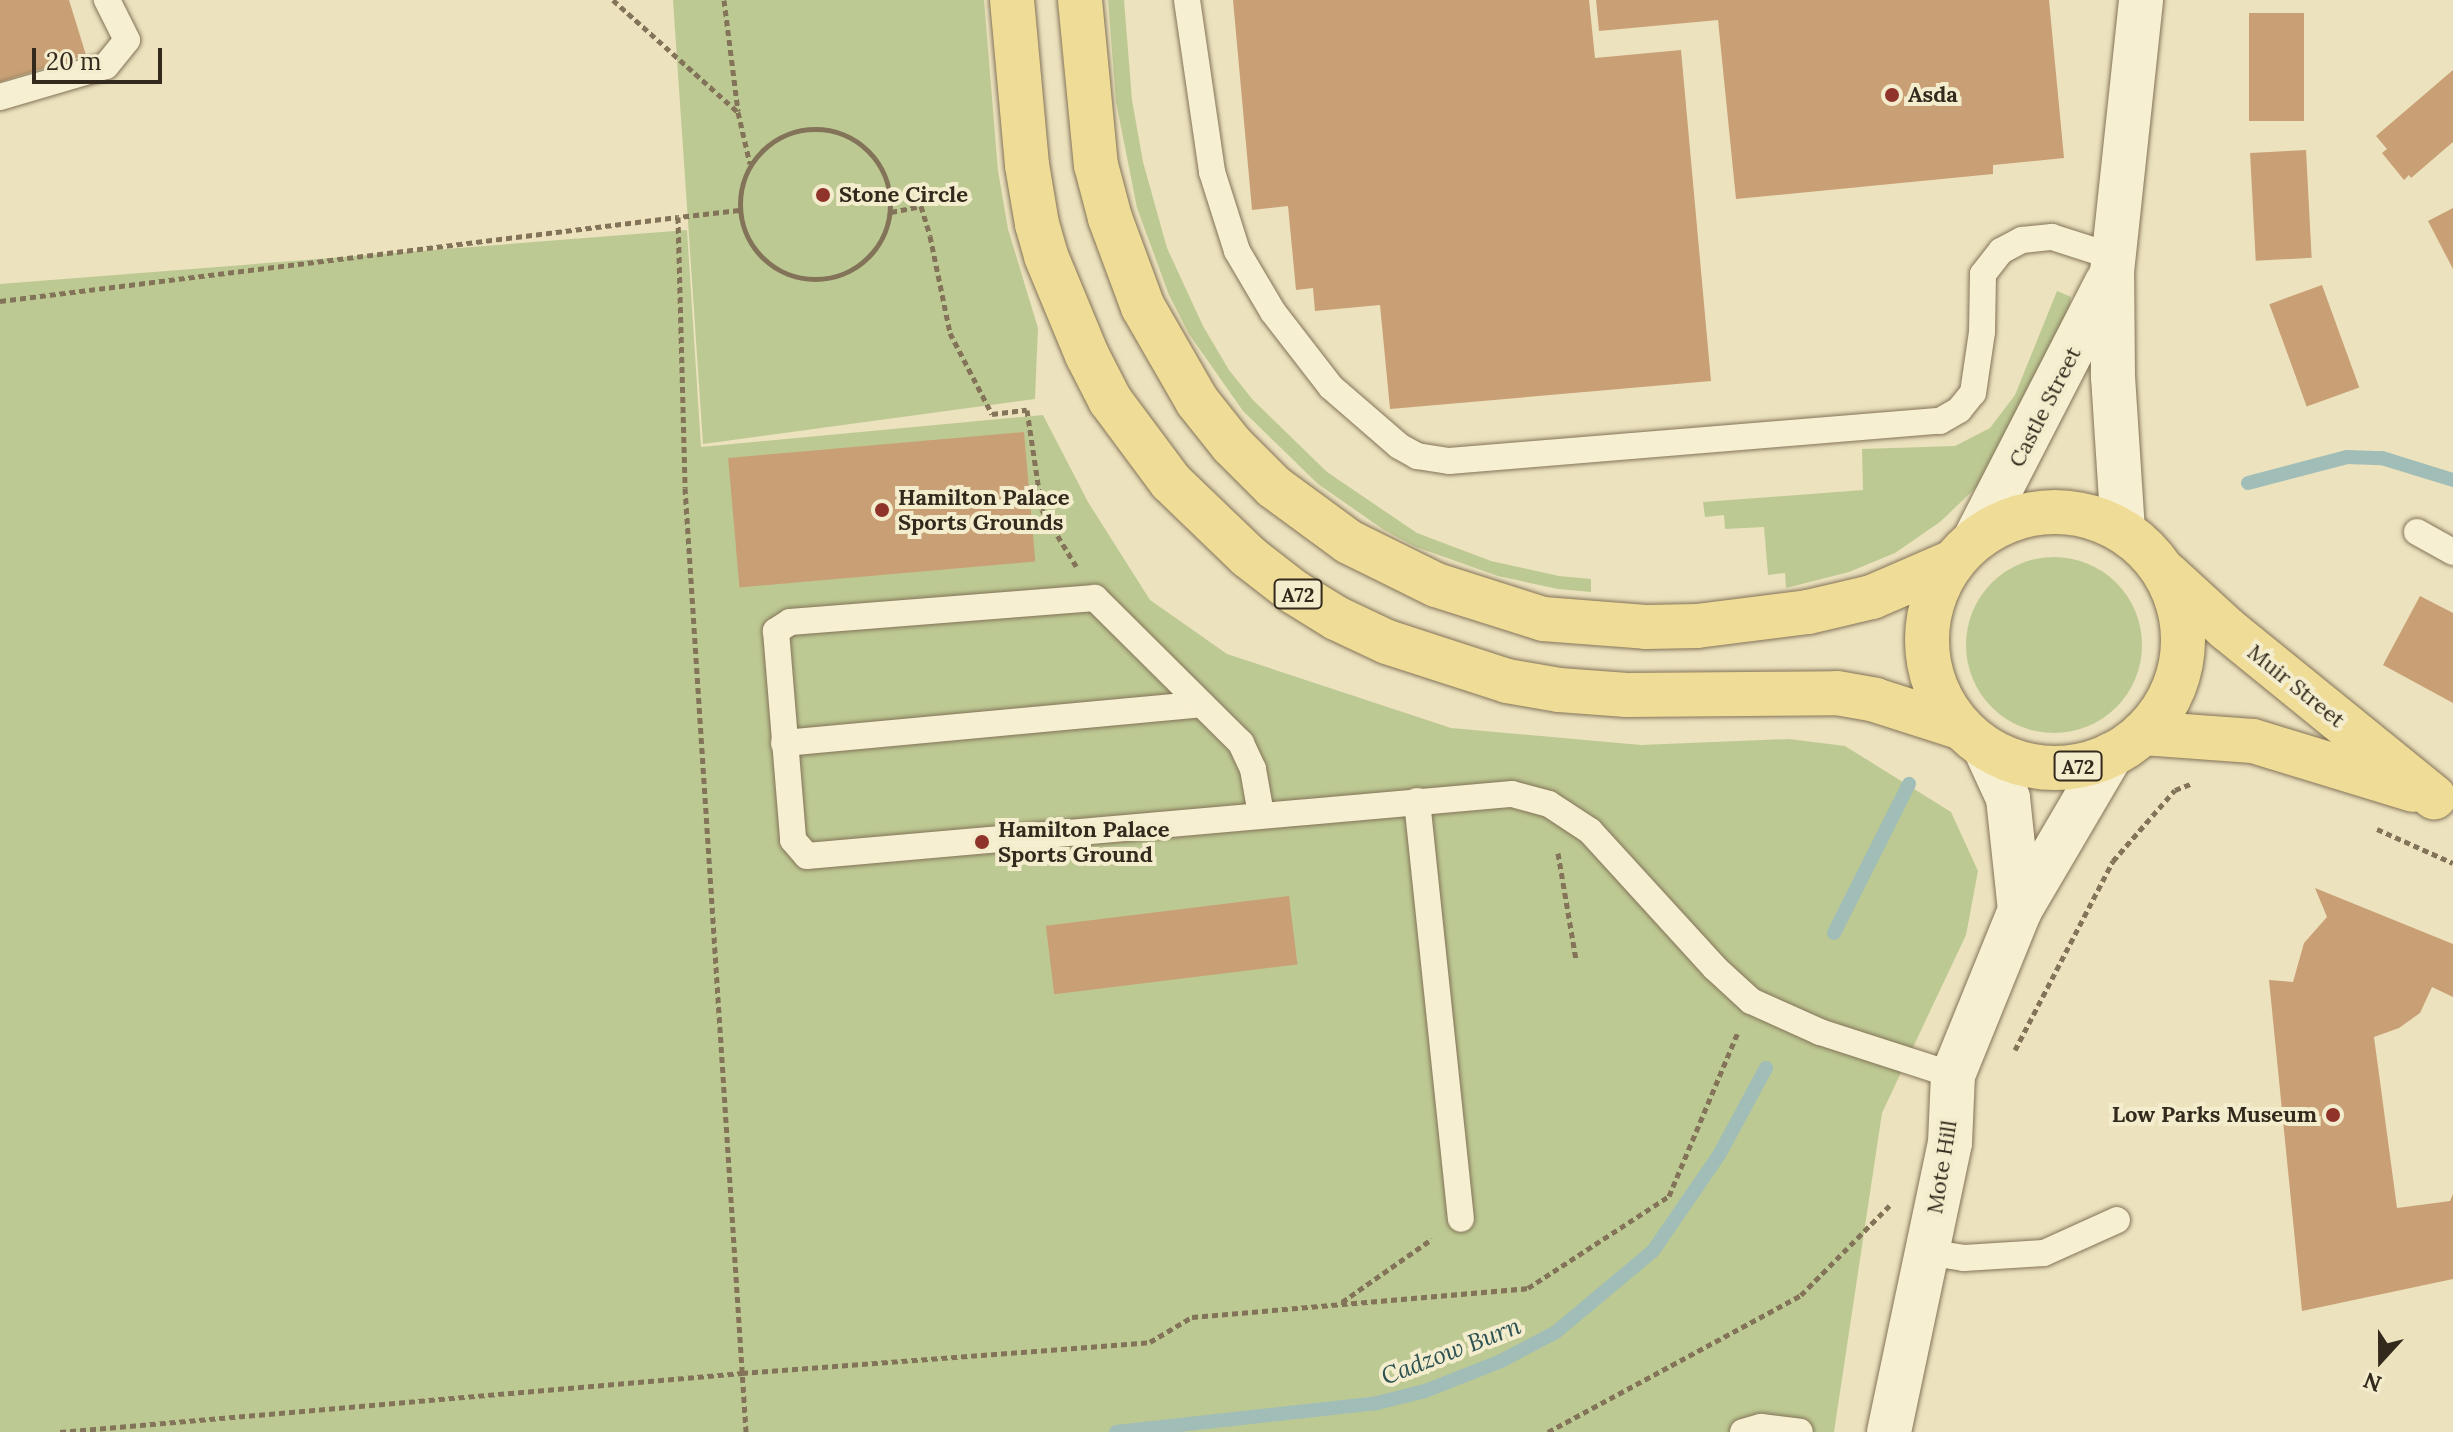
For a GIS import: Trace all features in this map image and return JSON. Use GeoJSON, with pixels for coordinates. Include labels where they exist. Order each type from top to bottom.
{"type":"FeatureCollection","features":[{"type":"Feature","properties":{"kind":"main road","name":"A72"},"geometry":{"type":"LineString","coordinates":[[1012,0],[1027,165],[1037,224],[1046,256],[1087,355],[1110,400],[1171,482],[1207,519],[1283,583],[1336,618],[1387,642],[1507,681],[1614,695],[1837,693],[1875,700],[1974,738],[2015,762],[2048,768],[2080,766],[2127,744],[2162,710],[2175,683],[2182,655],[2182,625],[2176,596],[2162,570],[2144,548],[2123,531],[2094,518],[2063,512],[2032,514],[2002,523],[1964,551],[1872,597],[1808,612],[1697,626],[1646,627],[1543,619],[1436,585],[1349,542],[1274,487],[1232,445],[1197,401],[1143,307],[1110,218],[1096,165],[1080,0]]}},
{"type":"Feature","properties":{"kind":"main road"},"geometry":{"type":"LineString","coordinates":[[1964,551],[1933,602],[1927,647],[1932,677],[1944,704],[1974,738]]}},
{"type":"Feature","properties":{"kind":"main road","name":"Muir Street"},"geometry":{"type":"LineString","coordinates":[[2162,570],[2227,629],[2444,800]]}},
{"type":"Feature","properties":{"kind":"main road","name":"Muir Street"},"geometry":{"type":"LineString","coordinates":[[2127,744],[2253,741],[2444,800]]}},
{"type":"Feature","properties":{"kind":"street","name":"Castle Street"},"geometry":{"type":"LineString","coordinates":[[2123,531],[2113,377],[2113,265],[2141,0]]}},
{"type":"Feature","properties":{"kind":"street","name":"Castle Street"},"geometry":{"type":"LineString","coordinates":[[1964,551],[2113,265]]}},
{"type":"Feature","properties":{"kind":"street","name":"Mote Hill"},"geometry":{"type":"LineString","coordinates":[[1974,738],[2008,798],[2020,910]]}},
{"type":"Feature","properties":{"kind":"street","name":"Mote Hill"},"geometry":{"type":"LineString","coordinates":[[1889,1432],[1950,1143],[1953,1075],[2020,910],[2127,744]]}},
{"type":"Feature","properties":{"kind":"lane"},"geometry":{"type":"LineString","coordinates":[[0,97],[106,66],[127,40],[107,0]]}},
{"type":"Feature","properties":{"kind":"lane"},"geometry":{"type":"LineString","coordinates":[[1187,0],[1212,172],[1237,251],[1273,312],[1331,387],[1399,446],[1417,456],[1449,461],[1940,421],[1959,410],[1973,393],[1982,332],[1983,274],[2001,251],[2022,240],[2052,237],[2113,265]]}},
{"type":"Feature","properties":{"kind":"lane"},"geometry":{"type":"LineString","coordinates":[[2417,532],[2453,552]]}},
{"type":"Feature","properties":{"kind":"lane"},"geometry":{"type":"LineString","coordinates":[[1261,814],[1253,769],[1241,743],[1095,598],[783,624],[774,639],[793,840],[802,853],[816,858],[1261,814],[1512,794],[1549,804],[1590,831],[1715,968],[1761,1006],[1820,1032],[1953,1075]]}},
{"type":"Feature","properties":{"kind":"lane"},"geometry":{"type":"LineString","coordinates":[[784,743],[1201,704]]}},
{"type":"Feature","properties":{"kind":"lane"},"geometry":{"type":"LineString","coordinates":[[1417,801],[1461,1219]]}},
{"type":"Feature","properties":{"kind":"lane"},"geometry":{"type":"LineString","coordinates":[[1926,1252],[1964,1258],[2044,1253],[2117,1220]]}},
{"type":"Feature","properties":{"kind":"lane"},"geometry":{"type":"LineString","coordinates":[[1743,1432],[1761,1427],[1800,1432]]}},
{"type":"Feature","properties":{"kind":"path"},"geometry":{"type":"LineString","coordinates":[[613,0],[738,112]]}},
{"type":"Feature","properties":{"kind":"path"},"geometry":{"type":"LineString","coordinates":[[724,0],[738,112],[750,164]]}},
{"type":"Feature","properties":{"kind":"path"},"geometry":{"type":"LineString","coordinates":[[815,128],[840,132],[863,144],[879,163],[890,187],[891,212],[884,236],[870,257],[850,271],[826,279],[801,279],[778,270],[752,244],[739,210],[741,186],[750,164],[767,145],[789,133],[815,128]]}},
{"type":"Feature","properties":{"kind":"path"},"geometry":{"type":"LineString","coordinates":[[891,212],[921,206],[950,333],[992,414],[1027,410],[1042,510],[1095,598]]}},
{"type":"Feature","properties":{"kind":"path"},"geometry":{"type":"LineString","coordinates":[[0,301],[739,210]]}},
{"type":"Feature","properties":{"kind":"path"},"geometry":{"type":"LineString","coordinates":[[678,217],[685,488],[746,1432]]}},
{"type":"Feature","properties":{"kind":"path"},"geometry":{"type":"LineString","coordinates":[[2009,1063],[2054,970],[2113,861],[2175,790],[2201,780]]}},
{"type":"Feature","properties":{"kind":"path"},"geometry":{"type":"LineString","coordinates":[[1549,804],[1576,959]]}},
{"type":"Feature","properties":{"kind":"path"},"geometry":{"type":"LineString","coordinates":[[2367,823],[2453,863]]}},
{"type":"Feature","properties":{"kind":"path"},"geometry":{"type":"LineString","coordinates":[[60,1432],[742,1373],[1150,1342],[1192,1317],[1528,1288],[1669,1196],[1761,1006]]}},
{"type":"Feature","properties":{"kind":"path"},"geometry":{"type":"LineString","coordinates":[[1548,1432],[1801,1295],[1900,1196]]}},
{"type":"Feature","properties":{"kind":"path"},"geometry":{"type":"LineString","coordinates":[[1341,1302],[1461,1219]]}},
{"type":"Feature","properties":{"kind":"green space"},"geometry":{"type":"Polygon","coordinates":[[[673,0],[984,0],[998,171],[1008,229],[1038,328],[1035,399],[703,444],[673,0]]]}},
{"type":"Feature","properties":{"kind":"green space"},"geometry":{"type":"Polygon","coordinates":[[[1108,0],[1124,0],[1132,100],[1143,162],[1167,248],[1203,326],[1229,370],[1253,400],[1327,472],[1417,533],[1491,561],[1559,576],[1591,579],[1591,592],[1558,589],[1498,576],[1416,547],[1384,530],[1318,484],[1243,411],[1189,334],[1169,295],[1137,208],[1116,102],[1108,0]]]}},
{"type":"Feature","properties":{"kind":"green space","name":"Hamilton Palace Sports Ground"},"geometry":{"type":"Polygon","coordinates":[[[687,230],[701,447],[1043,415],[1088,502],[1150,600],[1227,654],[1451,728],[1641,745],[1789,739],[1845,746],[1951,812],[1978,871],[1966,935],[1882,1113],[1834,1432],[0,1432],[0,284],[687,230]]]}},
{"type":"Feature","properties":{"kind":"green space"},"geometry":{"type":"Polygon","coordinates":[[[2057,291],[2071,297],[2067,320],[1984,480],[1940,522],[1895,553],[1849,572],[1786,588],[1785,573],[1768,575],[1764,527],[1725,529],[1724,515],[1705,517],[1703,502],[1863,490],[1862,449],[1955,446],[1990,428],[2015,395],[2057,291]]]}},
{"type":"Feature","properties":{"kind":"green space"},"geometry":{"type":"Polygon","coordinates":[[[2054,557],[2088,563],[2116,583],[2136,611],[2142,645],[2136,679],[2116,707],[2088,727],[2054,733],[2020,727],[1992,707],[1972,679],[1966,645],[1972,611],[1992,583],[2020,563],[2054,557]]]}},
{"type":"Feature","properties":{"kind":"building"},"geometry":{"type":"Polygon","coordinates":[[[0,0],[69,0],[86,55],[0,82],[0,0]]]}},
{"type":"Feature","properties":{"kind":"building"},"geometry":{"type":"Polygon","coordinates":[[[1233,0],[1589,0],[1595,58],[1681,50],[1711,381],[1390,409],[1380,305],[1315,311],[1313,288],[1296,290],[1288,206],[1252,210],[1233,0]]]}},
{"type":"Feature","properties":{"kind":"building","name":"Asda"},"geometry":{"type":"Polygon","coordinates":[[[1596,0],[2049,0],[2064,158],[1993,165],[1993,174],[1736,199],[1718,20],[1599,31],[1596,0]]]}},
{"type":"Feature","properties":{"kind":"building"},"geometry":{"type":"Polygon","coordinates":[[[2249,13],[2304,13],[2304,121],[2249,121],[2249,13]]]}},
{"type":"Feature","properties":{"kind":"building"},"geometry":{"type":"Polygon","coordinates":[[[2453,70],[2453,142],[2411,178],[2409,175],[2404,180],[2382,153],[2387,149],[2376,136],[2453,70]]]}},
{"type":"Feature","properties":{"kind":"building"},"geometry":{"type":"Polygon","coordinates":[[[2306,150],[2312,258],[2256,261],[2250,153],[2306,150]]]}},
{"type":"Feature","properties":{"kind":"building"},"geometry":{"type":"Polygon","coordinates":[[[2453,208],[2453,269],[2428,221],[2453,208]]]}},
{"type":"Feature","properties":{"kind":"building"},"geometry":{"type":"Polygon","coordinates":[[[2322,285],[2359,387],[2307,407],[2269,304],[2322,285]]]}},
{"type":"Feature","properties":{"kind":"building","name":"Hamilton Palace Sports Grounds"},"geometry":{"type":"Polygon","coordinates":[[[1024,432],[1035,562],[739,587],[728,458],[1024,432]]]}},
{"type":"Feature","properties":{"kind":"building"},"geometry":{"type":"Polygon","coordinates":[[[2420,596],[2453,613],[2453,703],[2383,665],[2420,596]]]}},
{"type":"Feature","properties":{"kind":"building","name":"Low Parks Museum"},"geometry":{"type":"Polygon","coordinates":[[[2315,888],[2453,944],[2453,997],[2432,987],[2420,1013],[2399,1028],[2374,1037],[2397,1208],[2450,1201],[2453,1194],[2453,1279],[2302,1311],[2269,980],[2293,982],[2304,943],[2327,917],[2315,888]]]}},
{"type":"Feature","properties":{"kind":"building"},"geometry":{"type":"Polygon","coordinates":[[[1289,896],[1297,964],[1054,994],[1046,926],[1289,896]]]}},
{"type":"Feature","properties":{"kind":"waterway","name":"Cadzow Burn"},"geometry":{"type":"LineString","coordinates":[[2248,483],[2347,457],[2382,458],[2453,480]]}},
{"type":"Feature","properties":{"kind":"waterway","name":"Cadzow Burn"},"geometry":{"type":"LineString","coordinates":[[1834,933],[1909,784]]}},
{"type":"Feature","properties":{"kind":"waterway","name":"Cadzow Burn"},"geometry":{"type":"LineString","coordinates":[[1116,1432],[1377,1403],[1425,1391],[1501,1361],[1556,1332],[1653,1251],[1719,1155],[1766,1068]]}},
{"type":"Feature","properties":{"kind":"place","name":"Asda"},"geometry":{"type":"Point","coordinates":[1892,95]}},
{"type":"Feature","properties":{"kind":"place","name":"Stone Circle"},"geometry":{"type":"Point","coordinates":[823,195]}},
{"type":"Feature","properties":{"kind":"place","name":"Hamilton Palace Sports Grounds"},"geometry":{"type":"Point","coordinates":[882,510]}},
{"type":"Feature","properties":{"kind":"place","name":"Hamilton Palace Sports Ground"},"geometry":{"type":"Point","coordinates":[982,842]}},
{"type":"Feature","properties":{"kind":"place","name":"Low Parks Museum"},"geometry":{"type":"Point","coordinates":[2333,1115]}}]}
